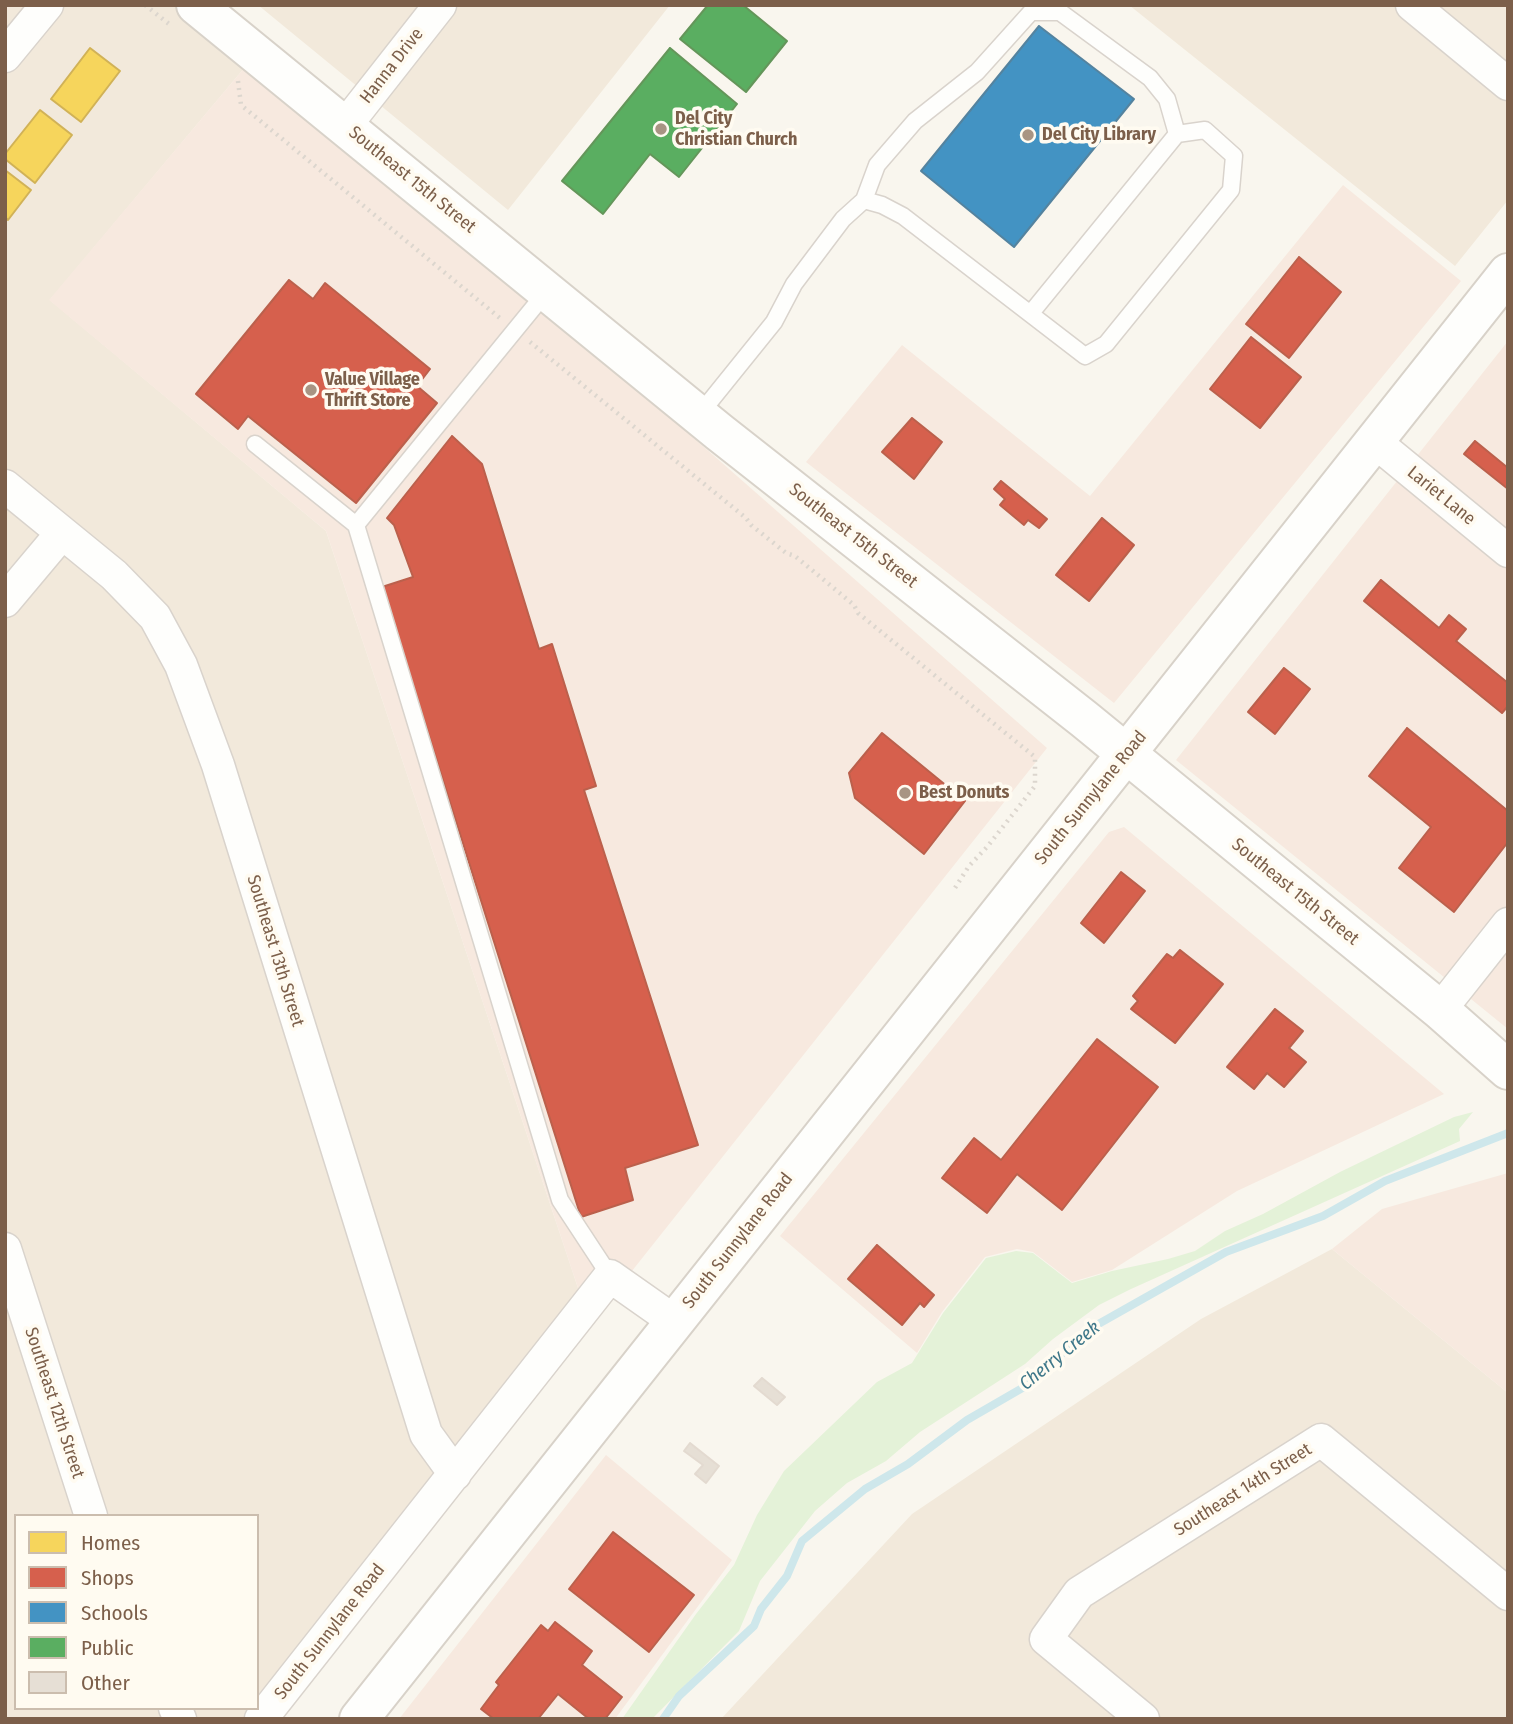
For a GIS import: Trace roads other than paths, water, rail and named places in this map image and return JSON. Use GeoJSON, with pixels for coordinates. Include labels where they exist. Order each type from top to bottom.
{"type":"FeatureCollection","features":[{"type":"Feature","properties":{"kind":"main road","name":"Southeast 15th Street"},"geometry":{"type":"LineString","coordinates":[[186,18],[345,126],[699,415],[1127,754],[1440,1010],[1508,1070]]}},
{"type":"Feature","properties":{"kind":"main road","name":"South Sunnylane Road"},"geometry":{"type":"LineString","coordinates":[[359,1719],[1508,273]]}},
{"type":"Feature","properties":{"kind":"street"},"geometry":{"type":"LineString","coordinates":[[5,56],[47,5]]}},
{"type":"Feature","properties":{"kind":"street","name":"Hanna Drive"},"geometry":{"type":"LineString","coordinates":[[345,126],[440,5]]}},
{"type":"Feature","properties":{"kind":"street"},"geometry":{"type":"LineString","coordinates":[[1412,5],[1508,84]]}},
{"type":"Feature","properties":{"kind":"street","name":"Lariet Lane"},"geometry":{"type":"LineString","coordinates":[[1374,441],[1508,551]]}},
{"type":"Feature","properties":{"kind":"street","name":"Southeast 13th Street"},"geometry":{"type":"LineString","coordinates":[[5,486],[114,575],[155,617],[181,665],[218,765],[426,1434],[455,1474]]}},
{"type":"Feature","properties":{"kind":"street"},"geometry":{"type":"LineString","coordinates":[[5,601],[62,533]]}},
{"type":"Feature","properties":{"kind":"street"},"geometry":{"type":"LineString","coordinates":[[1440,1010],[1508,924]]}},
{"type":"Feature","properties":{"kind":"street","name":"Southeast 12th Street"},"geometry":{"type":"LineString","coordinates":[[5,1249],[90,1514]]}},
{"type":"Feature","properties":{"kind":"street","name":"South Sunnylane Road"},"geometry":{"type":"LineString","coordinates":[[261,1719],[610,1276],[674,1321]]}},
{"type":"Feature","properties":{"kind":"street","name":"Southeast 14th Street"},"geometry":{"type":"LineString","coordinates":[[1143,1719],[1046,1639],[1079,1593],[1321,1440],[1508,1594]]}},
{"type":"Feature","properties":{"kind":"lane"},"geometry":{"type":"LineString","coordinates":[[699,415],[774,322],[794,284],[835,230],[864,200],[877,165],[915,121],[977,72],[1031,12],[1060,12],[1150,78],[1167,99],[1177,134]]}},
{"type":"Feature","properties":{"kind":"lane"},"geometry":{"type":"LineString","coordinates":[[864,200],[882,205],[903,216],[1085,356],[1106,344],[1231,190],[1234,156],[1205,130],[1177,134],[1031,313]]}},
{"type":"Feature","properties":{"kind":"lane"},"geometry":{"type":"LineString","coordinates":[[356,525],[547,291]]}},
{"type":"Feature","properties":{"kind":"lane"},"geometry":{"type":"LineString","coordinates":[[255,443],[356,525],[560,1200],[610,1276]]}},
{"type":"Feature","properties":{"kind":"waterway","name":"Cherry Creek"},"geometry":{"type":"LineString","coordinates":[[663,1719],[679,1696],[754,1626],[761,1609],[787,1576],[802,1541],[865,1489],[908,1464],[967,1420],[1031,1383],[1086,1331],[1226,1252],[1323,1216],[1385,1181],[1508,1133]]}},
{"type":"Feature","properties":{"kind":"place","name":"Del City Christian Church"},"geometry":{"type":"Point","coordinates":[661,129]}},
{"type":"Feature","properties":{"kind":"place","name":"Del City Library"},"geometry":{"type":"Point","coordinates":[1028,135]}},
{"type":"Feature","properties":{"kind":"place","name":"Value Village Thrift Store"},"geometry":{"type":"Point","coordinates":[311,390]}},
{"type":"Feature","properties":{"kind":"place","name":"Best Donuts"},"geometry":{"type":"Point","coordinates":[905,793]}}]}
